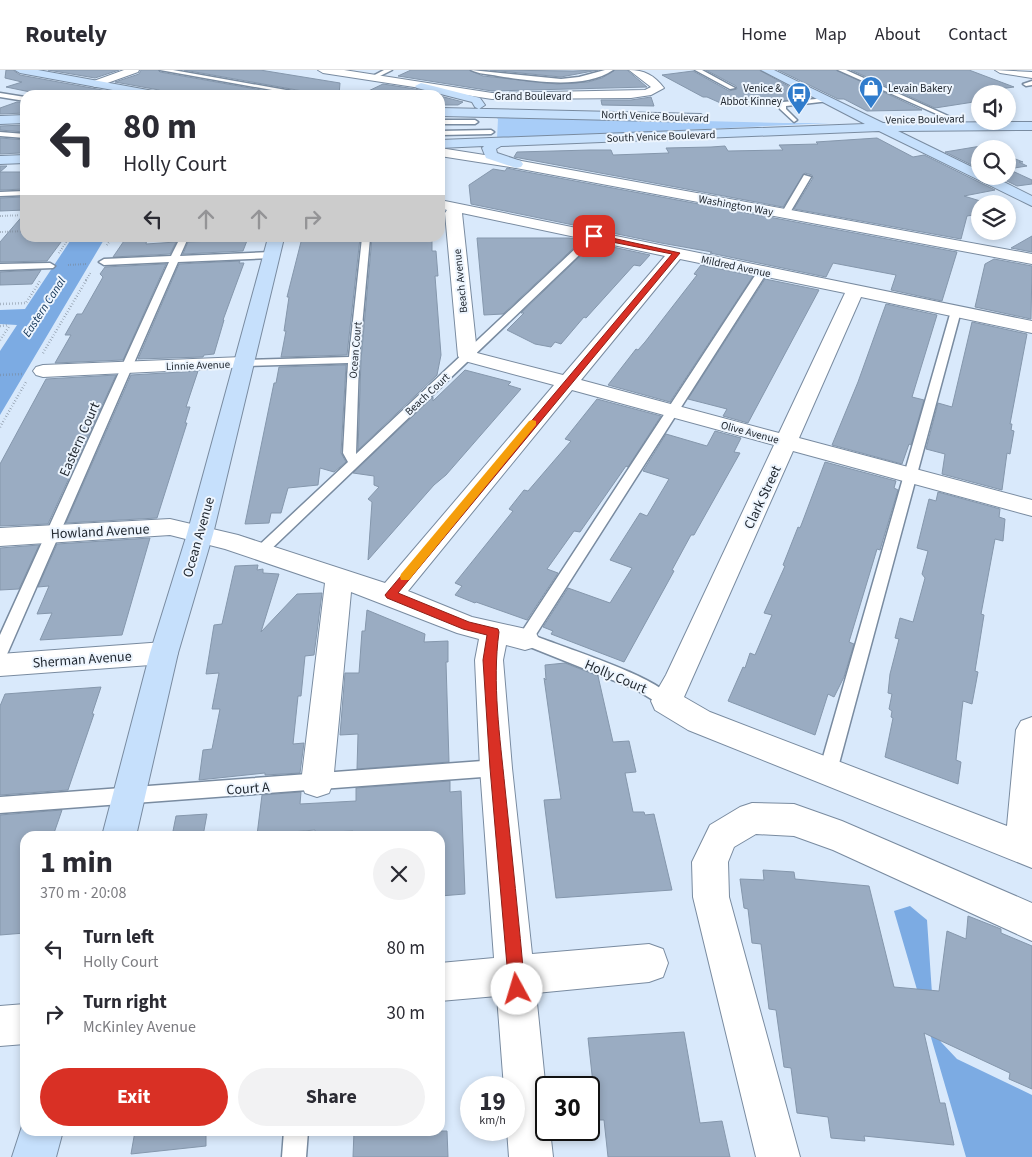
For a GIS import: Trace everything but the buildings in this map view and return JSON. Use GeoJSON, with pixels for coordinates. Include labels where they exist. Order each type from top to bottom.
{"type":"FeatureCollection","features":[{"type":"Feature","properties":{"kind":"main road"},"geometry":{"type":"LineString","coordinates":[[20,70],[129,90]]}},
{"type":"Feature","properties":{"kind":"main road"},"geometry":{"type":"LineString","coordinates":[[766,70],[971,171]]}},
{"type":"Feature","properties":{"kind":"main road"},"geometry":{"type":"LineString","coordinates":[[421,86],[436,90]]}},
{"type":"Feature","properties":{"kind":"main road"},"geometry":{"type":"LineString","coordinates":[[445,93],[479,102],[478,107],[469,112]]}},
{"type":"Feature","properties":{"kind":"main road"},"geometry":{"type":"LineString","coordinates":[[576,96],[561,103],[561,106],[581,114]]}},
{"type":"Feature","properties":{"kind":"main road"},"geometry":{"type":"LineString","coordinates":[[509,97],[566,113]]}},
{"type":"Feature","properties":{"kind":"main road","name":"North Venice Boulevard"},"geometry":{"type":"LineString","coordinates":[[445,112],[469,112],[491,118],[566,113],[714,119]]}},
{"type":"Feature","properties":{"kind":"main road"},"geometry":{"type":"LineString","coordinates":[[1016,118],[1032,118]]}},
{"type":"Feature","properties":{"kind":"main road"},"geometry":{"type":"LineString","coordinates":[[0,120],[20,119]]}},
{"type":"Feature","properties":{"kind":"main road","name":"Venice Boulevard"},"geometry":{"type":"LineString","coordinates":[[869,120],[971,119]]}},
{"type":"Feature","properties":{"kind":"main road"},"geometry":{"type":"LineString","coordinates":[[750,120],[869,120]]}},
{"type":"Feature","properties":{"kind":"main road","name":"Venice Boulevard"},"geometry":{"type":"LineString","coordinates":[[883,127],[1032,126]]}},
{"type":"Feature","properties":{"kind":"main road","name":"South Venice Boulevard"},"geometry":{"type":"LineString","coordinates":[[445,144],[493,139],[883,127]]}},
{"type":"Feature","properties":{"kind":"main road"},"geometry":{"type":"LineString","coordinates":[[493,139],[489,148],[491,155],[516,164]]}},
{"type":"Feature","properties":{"kind":"main road"},"geometry":{"type":"LineString","coordinates":[[0,160],[20,159]]}},
{"type":"Feature","properties":{"kind":"main road"},"geometry":{"type":"LineString","coordinates":[[998,185],[1032,202]]}},
{"type":"Feature","properties":{"kind":"main road","name":"Ocean Avenue"},"geometry":{"type":"LineString","coordinates":[[120,831],[164,653],[200,534],[274,246]]}},
{"type":"Feature","properties":{"kind":"main road"},"geometry":{"type":"LineString","coordinates":[[34,1157],[40,1136]]}},
{"type":"Feature","properties":{"kind":"street"},"geometry":{"type":"LineString","coordinates":[[95,84],[134,70]]}},
{"type":"Feature","properties":{"kind":"street","name":"Grand Boulevard"},"geometry":{"type":"LineString","coordinates":[[323,70],[421,86],[509,97],[631,95],[654,91],[658,88],[653,82],[634,70]]}},
{"type":"Feature","properties":{"kind":"street"},"geometry":{"type":"LineString","coordinates":[[1000,70],[1030,80]]}},
{"type":"Feature","properties":{"kind":"street","name":"Washington Way"},"geometry":{"type":"LineString","coordinates":[[445,153],[516,164],[1032,259]]}},
{"type":"Feature","properties":{"kind":"street","name":"Mildred Avenue"},"geometry":{"type":"LineString","coordinates":[[445,205],[1032,327]]}},
{"type":"Feature","properties":{"kind":"street","name":"Beach Avenue"},"geometry":{"type":"LineString","coordinates":[[458,208],[453,213],[468,356]]}},
{"type":"Feature","properties":{"kind":"street"},"geometry":{"type":"LineString","coordinates":[[390,595],[566,382],[676,253]]}},
{"type":"Feature","properties":{"kind":"street","name":"Clark Street"},"geometry":{"type":"LineString","coordinates":[[666,701],[678,681],[855,290]]}},
{"type":"Feature","properties":{"kind":"street","name":"Olive Avenue"},"geometry":{"type":"LineString","coordinates":[[468,356],[1032,508]]}},
{"type":"Feature","properties":{"kind":"street","name":"Linnie Avenue"},"geometry":{"type":"LineString","coordinates":[[37,370],[243,363]]}},
{"type":"Feature","properties":{"kind":"street","name":"Howland Avenue"},"geometry":{"type":"LineString","coordinates":[[0,537],[170,527],[200,534]]}},
{"type":"Feature","properties":{"kind":"street","name":"Holly Court"},"geometry":{"type":"LineString","coordinates":[[200,534],[262,551],[390,595],[467,626],[510,636]]}},
{"type":"Feature","properties":{"kind":"street"},"geometry":{"type":"LineString","coordinates":[[316,783],[339,578]]}},
{"type":"Feature","properties":{"kind":"street"},"geometry":{"type":"LineString","coordinates":[[510,636],[489,660],[496,768],[531,1157]]}},
{"type":"Feature","properties":{"kind":"street","name":"Sherman Avenue"},"geometry":{"type":"LineString","coordinates":[[0,665],[164,653]]}},
{"type":"Feature","properties":{"kind":"street","name":"Holly Court"},"geometry":{"type":"LineString","coordinates":[[666,701],[699,721],[1027,850]]}},
{"type":"Feature","properties":{"kind":"street"},"geometry":{"type":"LineString","coordinates":[[1027,850],[1032,730]]}},
{"type":"Feature","properties":{"kind":"street"},"geometry":{"type":"LineString","coordinates":[[778,1157],[711,897],[710,862],[722,836],[752,818],[794,820],[852,841],[1032,922]]}},
{"type":"Feature","properties":{"kind":"street"},"geometry":{"type":"LineString","coordinates":[[445,981],[649,963]]}},
{"type":"Feature","properties":{"kind":"street"},"geometry":{"type":"LineString","coordinates":[[0,1026],[20,1024]]}},
{"type":"Feature","properties":{"kind":"lane"},"geometry":{"type":"LineString","coordinates":[[163,70],[281,90]]}},
{"type":"Feature","properties":{"kind":"lane"},"geometry":{"type":"LineString","coordinates":[[372,78],[389,70]]}},
{"type":"Feature","properties":{"kind":"lane"},"geometry":{"type":"LineString","coordinates":[[474,70],[551,80],[596,76],[610,70]]}},
{"type":"Feature","properties":{"kind":"lane"},"geometry":{"type":"LineString","coordinates":[[698,70],[732,88]]}},
{"type":"Feature","properties":{"kind":"lane"},"geometry":{"type":"LineString","coordinates":[[841,70],[952,119]]}},
{"type":"Feature","properties":{"kind":"lane"},"geometry":{"type":"LineString","coordinates":[[0,95],[20,98]]}},
{"type":"Feature","properties":{"kind":"lane"},"geometry":{"type":"LineString","coordinates":[[794,120],[783,109],[783,104],[827,100]]}},
{"type":"Feature","properties":{"kind":"lane"},"geometry":{"type":"LineString","coordinates":[[445,134],[493,139],[491,118]]}},
{"type":"Feature","properties":{"kind":"lane"},"geometry":{"type":"LineString","coordinates":[[445,122],[483,122]]}},
{"type":"Feature","properties":{"kind":"lane"},"geometry":{"type":"LineString","coordinates":[[0,134],[20,136]]}},
{"type":"Feature","properties":{"kind":"lane"},"geometry":{"type":"LineString","coordinates":[[785,214],[807,177]]}},
{"type":"Feature","properties":{"kind":"lane"},"geometry":{"type":"LineString","coordinates":[[0,194],[20,193]]}},
{"type":"Feature","properties":{"kind":"lane","name":"Beach Court"},"geometry":{"type":"LineString","coordinates":[[262,551],[594,236]]}},
{"type":"Feature","properties":{"kind":"lane","name":"Eastern Court"},"geometry":{"type":"LineString","coordinates":[[0,652],[182,242]]}},
{"type":"Feature","properties":{"kind":"lane","name":"Ocean Court"},"geometry":{"type":"LineString","coordinates":[[354,462],[349,453],[354,360],[366,242]]}},
{"type":"Feature","properties":{"kind":"lane"},"geometry":{"type":"LineString","coordinates":[[100,263],[174,259],[274,246]]}},
{"type":"Feature","properties":{"kind":"lane"},"geometry":{"type":"LineString","coordinates":[[0,267],[50,266]]}},
{"type":"Feature","properties":{"kind":"lane"},"geometry":{"type":"LineString","coordinates":[[510,636],[674,412],[763,272]]}},
{"type":"Feature","properties":{"kind":"lane"},"geometry":{"type":"LineString","coordinates":[[828,771],[912,475],[956,311]]}},
{"type":"Feature","properties":{"kind":"lane","name":"Linnie Avenue"},"geometry":{"type":"LineString","coordinates":[[243,363],[354,360]]}},
{"type":"Feature","properties":{"kind":"lane","name":"Holly Court"},"geometry":{"type":"LineString","coordinates":[[510,636],[640,684],[666,701]]}},
{"type":"Feature","properties":{"kind":"lane","name":"Court A"},"geometry":{"type":"LineString","coordinates":[[0,805],[316,783],[496,768]]}},
{"type":"Feature","properties":{"kind":"lane"},"geometry":{"type":"LineString","coordinates":[[294,1157],[296,1136]]}},
{"type":"Feature","properties":{"kind":"path"},"geometry":{"type":"LineString","coordinates":[[0,216],[20,215]]}},
{"type":"Feature","properties":{"kind":"path"},"geometry":{"type":"LineString","coordinates":[[0,232],[20,231]]}},
{"type":"Feature","properties":{"kind":"path"},"geometry":{"type":"LineString","coordinates":[[104,251],[110,242]]}},
{"type":"Feature","properties":{"kind":"path"},"geometry":{"type":"LineString","coordinates":[[50,266],[100,263]]}},
{"type":"Feature","properties":{"kind":"path"},"geometry":{"type":"LineString","coordinates":[[0,426],[37,370],[100,263]]}},
{"type":"Feature","properties":{"kind":"path"},"geometry":{"type":"LineString","coordinates":[[0,304],[26,303]]}},
{"type":"Feature","properties":{"kind":"path"},"geometry":{"type":"LineString","coordinates":[[0,326],[10,325],[0,340]]}},
{"type":"Feature","properties":{"kind":"path"},"geometry":{"type":"LineString","coordinates":[[0,375],[23,374]]}},
{"type":"Feature","properties":{"kind":"shaded area"},"geometry":{"type":"Polygon","coordinates":[[[494,116],[829,123],[497,139],[498,119],[494,116]]]}},
{"type":"Feature","properties":{"kind":"water","name":"Eastern Canal"},"geometry":{"type":"Polygon","coordinates":[[[69,242],[103,242],[0,415],[0,351],[17,325],[0,324],[0,310],[25,309],[69,242]]]}},
{"type":"Feature","properties":{"kind":"water"},"geometry":{"type":"Polygon","coordinates":[[[910,906],[927,920],[934,1023],[941,1042],[957,1059],[1032,1095],[1032,1157],[966,1157],[894,911],[910,906]]]}},
{"type":"Feature","properties":{"kind":"slow traffic"},"geometry":{"type":"LineString","coordinates":[[405,577],[532,423]]}},
{"type":"Feature","properties":{"kind":"place","name":"Levain Bakery"},"geometry":{"type":"Point","coordinates":[871,109]}},
{"type":"Feature","properties":{"kind":"place","name":"Venice & Abbot Kinney"},"geometry":{"type":"Point","coordinates":[799,115]}},
{"type":"Feature","properties":{"kind":"route"},"geometry":{"type":"LineString","coordinates":[[517,989],[496,768],[490,678],[489,660],[494,632],[467,626],[390,595],[676,253],[594,236]]}}]}
